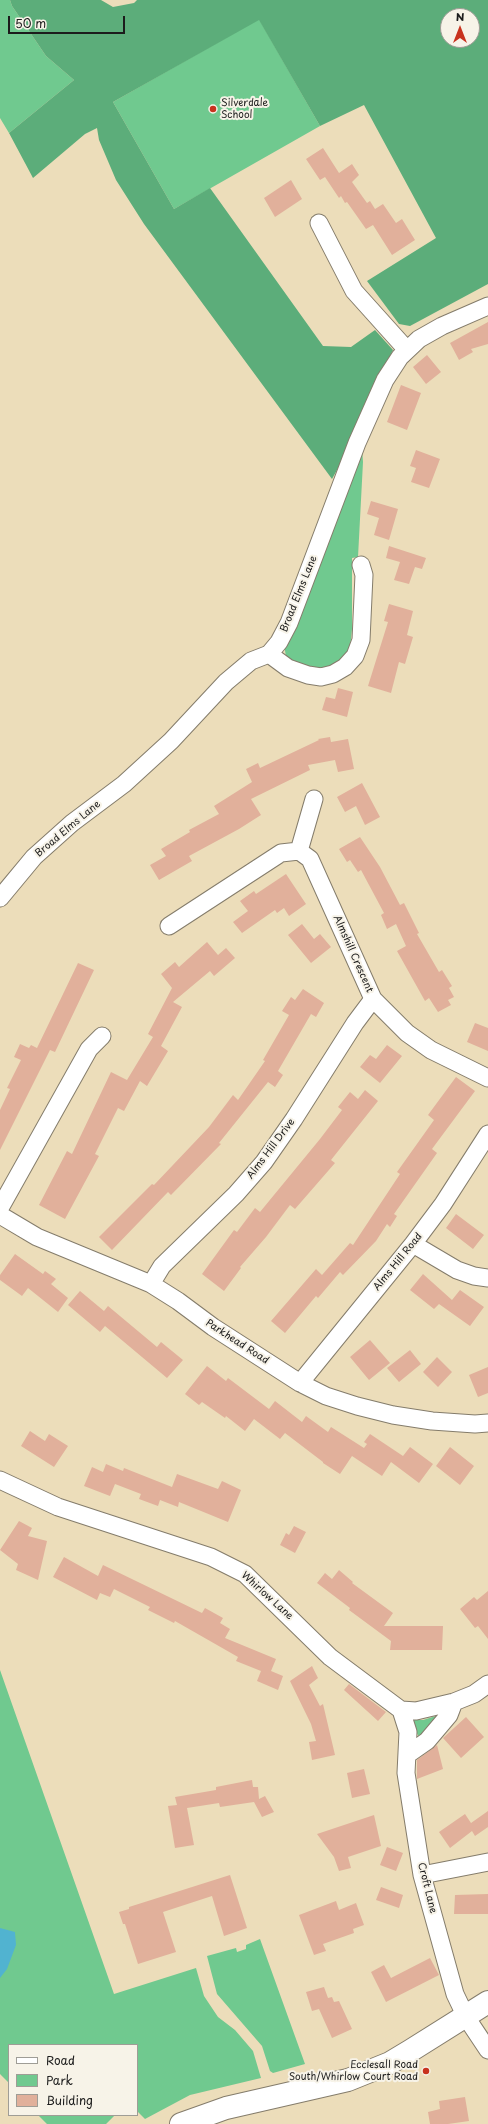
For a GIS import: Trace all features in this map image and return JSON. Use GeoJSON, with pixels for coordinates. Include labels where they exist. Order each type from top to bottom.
{"type":"FeatureCollection","features":[{"type":"Feature","properties":{"kind":"main road"},"geometry":{"type":"LineString","coordinates":[[181,2124],[226,2108],[348,2080],[390,2063],[488,2002]]}},
{"type":"Feature","properties":{"kind":"street"},"geometry":{"type":"LineString","coordinates":[[319,223],[354,290],[407,350]]}},
{"type":"Feature","properties":{"kind":"street","name":"Broad Elms Lane"},"geometry":{"type":"LineString","coordinates":[[0,898],[34,857],[72,823],[124,784],[171,741],[226,682],[250,661],[269,654],[279,642],[289,623],[357,443],[385,380],[400,357],[419,339],[442,326],[488,306]]}},
{"type":"Feature","properties":{"kind":"street"},"geometry":{"type":"LineString","coordinates":[[269,654],[288,668],[308,675],[321,677],[333,674],[345,667],[355,656],[361,640],[364,575],[361,565]]}},
{"type":"Feature","properties":{"kind":"street"},"geometry":{"type":"LineString","coordinates":[[169,926],[281,853],[299,851],[314,800]]}},
{"type":"Feature","properties":{"kind":"street","name":"Almshill Crescent"},"geometry":{"type":"LineString","coordinates":[[299,851],[310,859],[373,999],[407,1033],[431,1050],[488,1078]]}},
{"type":"Feature","properties":{"kind":"street","name":"Alms Hill Drive"},"geometry":{"type":"LineString","coordinates":[[151,1284],[162,1266],[236,1194],[264,1162],[294,1119],[355,1023],[373,999]]}},
{"type":"Feature","properties":{"kind":"street"},"geometry":{"type":"LineString","coordinates":[[0,1208],[88,1049],[102,1036]]}},
{"type":"Feature","properties":{"kind":"street","name":"Alms Hill Road"},"geometry":{"type":"LineString","coordinates":[[300,1383],[413,1244],[443,1204],[488,1134]]}},
{"type":"Feature","properties":{"kind":"street","name":"Parkhead Road"},"geometry":{"type":"LineString","coordinates":[[0,1215],[37,1237],[151,1284],[178,1301],[213,1328],[300,1383],[326,1396],[393,1415],[432,1421],[474,1424],[488,1423]]}},
{"type":"Feature","properties":{"kind":"street"},"geometry":{"type":"LineString","coordinates":[[413,1244],[457,1270],[474,1276],[488,1278]]}},
{"type":"Feature","properties":{"kind":"street","name":"Whirlow Lane"},"geometry":{"type":"LineString","coordinates":[[0,1480],[58,1507],[211,1557],[245,1574],[330,1657],[401,1710]]}},
{"type":"Feature","properties":{"kind":"street"},"geometry":{"type":"LineString","coordinates":[[401,1710],[416,1711],[454,1702],[474,1694],[488,1684]]}},
{"type":"Feature","properties":{"kind":"street"},"geometry":{"type":"LineString","coordinates":[[406,1755],[427,1741],[449,1715],[454,1702]]}},
{"type":"Feature","properties":{"kind":"street","name":"Croft Lane"},"geometry":{"type":"LineString","coordinates":[[401,1710],[408,1732],[406,1773],[422,1875],[454,1994],[466,2017],[488,2050]]}},
{"type":"Feature","properties":{"kind":"street"},"geometry":{"type":"LineString","coordinates":[[422,1875],[488,1862]]}},
{"type":"Feature","properties":{"kind":"green space"},"geometry":{"type":"Polygon","coordinates":[[[0,0],[10,0],[12,6],[46,56],[74,80],[9,133],[0,118],[0,0]]]}},
{"type":"Feature","properties":{"kind":"green space"},"geometry":{"type":"Polygon","coordinates":[[[10,0],[101,0],[113,7],[134,3],[137,0],[488,0],[488,284],[410,326],[399,324],[367,281],[436,238],[364,105],[320,126],[259,20],[113,102],[174,209],[210,188],[323,346],[351,347],[375,330],[393,350],[348,450],[332,479],[144,224],[116,180],[99,140],[97,128],[85,134],[33,178],[9,133],[74,80],[46,56],[12,6],[10,0]]]}},
{"type":"Feature","properties":{"kind":"green space"},"geometry":{"type":"Polygon","coordinates":[[[259,19],[320,126],[174,209],[113,102],[259,19]]]}},
{"type":"Feature","properties":{"kind":"green space"},"geometry":{"type":"Polygon","coordinates":[[[362,449],[363,462],[358,557],[352,558],[352,629],[350,649],[337,665],[316,671],[286,657],[284,644],[362,449]]]}},
{"type":"Feature","properties":{"kind":"green space"},"geometry":{"type":"Polygon","coordinates":[[[0,1670],[114,1994],[196,1968],[204,1996],[218,2017],[235,2030],[253,2051],[261,2078],[190,2095],[145,2119],[138,2112],[138,2044],[8,2044],[8,2082],[0,2074],[0,1670]]]}},
{"type":"Feature","properties":{"kind":"green space"},"geometry":{"type":"Polygon","coordinates":[[[439,1715],[420,1739],[410,1720],[423,1720],[439,1715]]]}},
{"type":"Feature","properties":{"kind":"green space"},"geometry":{"type":"Polygon","coordinates":[[[260,1939],[305,2064],[273,2073],[270,2071],[262,2046],[217,1994],[207,1956],[236,1948],[237,1952],[246,1949],[246,1945],[260,1939]]]}},
{"type":"Feature","properties":{"kind":"green space"},"geometry":{"type":"Polygon","coordinates":[[[39,2116],[114,2116],[106,2124],[47,2124],[39,2116]]]}},
{"type":"Feature","properties":{"kind":"water"},"geometry":{"type":"Polygon","coordinates":[[[0,1928],[15,1932],[16,1945],[7,1969],[0,1978],[0,1928]]]}},
{"type":"Feature","properties":{"kind":"building"},"geometry":{"type":"Polygon","coordinates":[[[323,148],[339,173],[352,164],[359,175],[352,182],[367,203],[370,201],[375,209],[383,204],[396,223],[402,219],[415,240],[392,255],[373,225],[366,229],[347,202],[345,203],[341,196],[339,198],[325,177],[320,180],[306,159],[323,148]]]}},
{"type":"Feature","properties":{"kind":"building"},"geometry":{"type":"Polygon","coordinates":[[[291,180],[302,199],[275,217],[264,198],[291,180]]]}},
{"type":"Feature","properties":{"kind":"building"},"geometry":{"type":"Polygon","coordinates":[[[488,322],[488,344],[471,349],[473,352],[459,360],[450,343],[488,322]]]}},
{"type":"Feature","properties":{"kind":"building"},"geometry":{"type":"Polygon","coordinates":[[[427,355],[441,372],[426,384],[413,367],[427,355]]]}},
{"type":"Feature","properties":{"kind":"building"},"geometry":{"type":"Polygon","coordinates":[[[401,385],[421,393],[407,430],[387,422],[401,385]]]}},
{"type":"Feature","properties":{"kind":"building"},"geometry":{"type":"Polygon","coordinates":[[[416,450],[440,459],[429,488],[411,482],[416,468],[410,466],[416,450]]]}},
{"type":"Feature","properties":{"kind":"building"},"geometry":{"type":"Polygon","coordinates":[[[371,501],[398,509],[389,540],[374,535],[379,518],[367,514],[371,501]]]}},
{"type":"Feature","properties":{"kind":"building"},"geometry":{"type":"Polygon","coordinates":[[[389,546],[426,558],[422,569],[415,567],[409,584],[394,580],[400,562],[386,558],[389,546]]]}},
{"type":"Feature","properties":{"kind":"building"},"geometry":{"type":"Polygon","coordinates":[[[389,604],[413,611],[407,635],[413,637],[405,664],[399,662],[391,693],[368,686],[388,622],[384,621],[389,604]]]}},
{"type":"Feature","properties":{"kind":"building"},"geometry":{"type":"Polygon","coordinates":[[[338,688],[353,692],[347,717],[322,710],[326,697],[335,699],[338,688]]]}},
{"type":"Feature","properties":{"kind":"building"},"geometry":{"type":"Polygon","coordinates":[[[330,737],[331,742],[348,739],[354,769],[338,772],[335,760],[308,765],[310,770],[251,799],[261,815],[239,829],[189,856],[192,861],[159,880],[150,865],[166,856],[161,849],[190,832],[189,830],[219,814],[214,806],[252,782],[246,769],[258,763],[260,768],[319,740],[318,739],[330,737]]]}},
{"type":"Feature","properties":{"kind":"building"},"geometry":{"type":"Polygon","coordinates":[[[362,783],[380,817],[365,825],[356,806],[345,812],[337,797],[362,783]]]}},
{"type":"Feature","properties":{"kind":"building"},"geometry":{"type":"Polygon","coordinates":[[[360,837],[380,867],[400,905],[404,903],[419,933],[417,934],[439,972],[442,970],[452,986],[449,988],[454,997],[448,1000],[451,1005],[438,1012],[429,998],[425,1001],[397,951],[406,946],[396,924],[387,929],[381,915],[384,913],[361,870],[358,872],[350,860],[347,862],[339,849],[360,837]]]}},
{"type":"Feature","properties":{"kind":"building"},"geometry":{"type":"Polygon","coordinates":[[[286,874],[306,904],[289,916],[284,908],[277,913],[275,910],[242,933],[233,922],[248,911],[240,901],[254,891],[256,894],[286,874]]]}},
{"type":"Feature","properties":{"kind":"building"},"geometry":{"type":"Polygon","coordinates":[[[302,924],[314,939],[320,934],[331,947],[311,963],[288,935],[302,924]]]}},
{"type":"Feature","properties":{"kind":"building"},"geometry":{"type":"Polygon","coordinates":[[[207,942],[218,955],[226,948],[235,958],[214,976],[210,971],[173,1002],[182,1007],[161,1046],[168,1051],[147,1086],[140,1081],[124,1111],[118,1108],[95,1154],[99,1156],[65,1219],[39,1205],[67,1151],[72,1154],[111,1072],[127,1080],[153,1037],[148,1034],[172,988],[161,974],[175,962],[179,967],[207,942]]]}},
{"type":"Feature","properties":{"kind":"building"},"geometry":{"type":"Polygon","coordinates":[[[78,963],[94,970],[55,1052],[50,1050],[0,1150],[0,1110],[10,1089],[7,1088],[21,1060],[14,1057],[20,1044],[29,1048],[31,1045],[37,1048],[78,963]]]}},
{"type":"Feature","properties":{"kind":"building"},"geometry":{"type":"Polygon","coordinates":[[[303,989],[324,1003],[316,1017],[311,1014],[278,1071],[283,1075],[275,1087],[268,1082],[219,1143],[221,1144],[171,1195],[168,1192],[112,1250],[99,1237],[152,1184],[154,1185],[209,1127],[233,1095],[238,1100],[265,1061],[263,1060],[289,1015],[282,1011],[291,997],[295,1000],[303,989]]]}},
{"type":"Feature","properties":{"kind":"building"},"geometry":{"type":"Polygon","coordinates":[[[475,1023],[488,1028],[488,1051],[467,1042],[475,1023]]]}},
{"type":"Feature","properties":{"kind":"building"},"geometry":{"type":"Polygon","coordinates":[[[387,1045],[402,1056],[380,1083],[360,1067],[370,1055],[376,1059],[387,1045]]]}},
{"type":"Feature","properties":{"kind":"building"},"geometry":{"type":"Polygon","coordinates":[[[456,1077],[475,1091],[432,1149],[437,1153],[394,1214],[397,1216],[390,1227],[387,1224],[376,1241],[343,1275],[340,1272],[318,1298],[316,1296],[285,1333],[271,1321],[316,1269],[322,1275],[350,1243],[353,1245],[400,1174],[397,1172],[434,1120],[428,1115],[456,1077]]]}},
{"type":"Feature","properties":{"kind":"building"},"geometry":{"type":"Polygon","coordinates":[[[365,1090],[378,1101],[331,1160],[335,1163],[295,1209],[290,1205],[266,1237],[240,1267],[241,1268],[224,1291],[202,1274],[234,1230],[237,1232],[255,1208],[260,1212],[320,1139],[342,1110],[338,1107],[350,1092],[358,1099],[365,1090]]]}},
{"type":"Feature","properties":{"kind":"building"},"geometry":{"type":"Polygon","coordinates":[[[456,1214],[484,1235],[473,1249],[446,1228],[456,1214]]]}},
{"type":"Feature","properties":{"kind":"building"},"geometry":{"type":"Polygon","coordinates":[[[15,1254],[43,1274],[45,1271],[56,1279],[51,1284],[68,1298],[58,1312],[28,1288],[22,1296],[0,1280],[0,1275],[15,1254]]]}},
{"type":"Feature","properties":{"kind":"building"},"geometry":{"type":"Polygon","coordinates":[[[423,1274],[452,1300],[460,1290],[484,1307],[470,1326],[439,1304],[434,1309],[410,1290],[423,1274]]]}},
{"type":"Feature","properties":{"kind":"building"},"geometry":{"type":"Polygon","coordinates":[[[80,1291],[104,1311],[108,1306],[157,1347],[161,1342],[183,1360],[167,1378],[105,1326],[100,1332],[68,1305],[80,1291]]]}},
{"type":"Feature","properties":{"kind":"building"},"geometry":{"type":"Polygon","coordinates":[[[370,1340],[390,1363],[369,1380],[350,1357],[370,1340]]]}},
{"type":"Feature","properties":{"kind":"building"},"geometry":{"type":"Polygon","coordinates":[[[410,1350],[421,1364],[399,1382],[387,1368],[410,1350]]]}},
{"type":"Feature","properties":{"kind":"building"},"geometry":{"type":"Polygon","coordinates":[[[437,1357],[452,1372],[438,1387],[423,1372],[437,1357]]]}},
{"type":"Feature","properties":{"kind":"building"},"geometry":{"type":"Polygon","coordinates":[[[207,1366],[226,1381],[228,1378],[269,1409],[275,1401],[302,1422],[306,1416],[328,1432],[331,1427],[364,1448],[367,1444],[364,1442],[370,1434],[403,1456],[410,1447],[433,1464],[419,1483],[391,1462],[382,1476],[352,1456],[340,1474],[323,1463],[285,1433],[280,1439],[254,1419],[245,1431],[226,1416],[225,1418],[202,1402],[199,1405],[185,1394],[207,1366]]]}},
{"type":"Feature","properties":{"kind":"building"},"geometry":{"type":"Polygon","coordinates":[[[488,1367],[488,1393],[478,1397],[469,1375],[488,1367]]]}},
{"type":"Feature","properties":{"kind":"building"},"geometry":{"type":"Polygon","coordinates":[[[30,1431],[45,1441],[49,1434],[68,1446],[54,1467],[21,1446],[30,1431]]]}},
{"type":"Feature","properties":{"kind":"building"},"geometry":{"type":"Polygon","coordinates":[[[450,1447],[474,1466],[460,1485],[436,1466],[450,1447]]]}},
{"type":"Feature","properties":{"kind":"building"},"geometry":{"type":"Polygon","coordinates":[[[106,1464],[123,1471],[124,1468],[172,1487],[177,1474],[218,1489],[222,1481],[241,1490],[228,1522],[179,1502],[178,1507],[160,1500],[158,1506],[139,1499],[141,1494],[115,1484],[110,1496],[84,1486],[92,1467],[103,1472],[106,1464]]]}},
{"type":"Feature","properties":{"kind":"building"},"geometry":{"type":"Polygon","coordinates":[[[19,1521],[32,1528],[28,1536],[47,1541],[38,1580],[16,1570],[18,1564],[0,1550],[19,1521]]]}},
{"type":"Feature","properties":{"kind":"building"},"geometry":{"type":"Polygon","coordinates":[[[294,1526],[306,1532],[295,1553],[280,1545],[286,1533],[289,1535],[294,1526]]]}},
{"type":"Feature","properties":{"kind":"building"},"geometry":{"type":"Polygon","coordinates":[[[64,1557],[98,1576],[103,1565],[202,1613],[205,1608],[223,1618],[220,1623],[230,1629],[225,1638],[276,1659],[271,1671],[283,1676],[278,1690],[257,1681],[261,1671],[236,1661],[238,1657],[175,1621],[174,1623],[148,1610],[150,1607],[114,1589],[110,1597],[100,1593],[97,1600],[53,1577],[64,1557]]]}},
{"type":"Feature","properties":{"kind":"building"},"geometry":{"type":"Polygon","coordinates":[[[339,1570],[353,1582],[352,1583],[393,1613],[384,1626],[443,1626],[442,1650],[390,1650],[391,1641],[349,1610],[350,1608],[317,1583],[325,1573],[332,1579],[339,1570]]]}},
{"type":"Feature","properties":{"kind":"building"},"geometry":{"type":"Polygon","coordinates":[[[488,1591],[488,1639],[478,1626],[475,1628],[460,1609],[474,1597],[477,1600],[488,1591]]]}},
{"type":"Feature","properties":{"kind":"building"},"geometry":{"type":"Polygon","coordinates":[[[312,1666],[318,1678],[309,1685],[320,1706],[323,1704],[335,1755],[312,1760],[309,1742],[316,1741],[311,1724],[290,1681],[312,1666]]]}},
{"type":"Feature","properties":{"kind":"building"},"geometry":{"type":"Polygon","coordinates":[[[349,1684],[386,1712],[378,1721],[344,1690],[349,1684]]]}},
{"type":"Feature","properties":{"kind":"building"},"geometry":{"type":"Polygon","coordinates":[[[466,1717],[484,1737],[461,1758],[443,1738],[466,1717]]]}},
{"type":"Feature","properties":{"kind":"building"},"geometry":{"type":"Polygon","coordinates":[[[437,1745],[443,1769],[417,1779],[417,1760],[437,1745]]]}},
{"type":"Feature","properties":{"kind":"building"},"geometry":{"type":"Polygon","coordinates":[[[364,1769],[370,1794],[352,1798],[347,1773],[364,1769]]]}},
{"type":"Feature","properties":{"kind":"building"},"geometry":{"type":"Polygon","coordinates":[[[252,1780],[253,1787],[258,1787],[259,1799],[265,1796],[274,1812],[262,1817],[254,1802],[220,1807],[219,1803],[187,1808],[194,1845],[175,1848],[168,1806],[177,1805],[175,1797],[216,1790],[216,1787],[252,1780]]]}},
{"type":"Feature","properties":{"kind":"building"},"geometry":{"type":"Polygon","coordinates":[[[488,1811],[488,1827],[475,1836],[472,1831],[450,1848],[439,1832],[465,1814],[471,1823],[488,1811]]]}},
{"type":"Feature","properties":{"kind":"building"},"geometry":{"type":"Polygon","coordinates":[[[374,1815],[381,1846],[348,1857],[351,1868],[339,1871],[334,1857],[317,1834],[374,1815]]]}},
{"type":"Feature","properties":{"kind":"building"},"geometry":{"type":"Polygon","coordinates":[[[387,1847],[403,1853],[396,1871],[380,1865],[387,1847]]]}},
{"type":"Feature","properties":{"kind":"building"},"geometry":{"type":"Polygon","coordinates":[[[230,1875],[247,1928],[224,1936],[212,1896],[163,1912],[176,1952],[138,1964],[125,1924],[123,1924],[119,1912],[129,1909],[129,1907],[230,1875]]]}},
{"type":"Feature","properties":{"kind":"building"},"geometry":{"type":"Polygon","coordinates":[[[381,1887],[403,1895],[399,1908],[376,1900],[381,1887]]]}},
{"type":"Feature","properties":{"kind":"building"},"geometry":{"type":"Polygon","coordinates":[[[488,1894],[488,1914],[454,1914],[455,1895],[488,1894]]]}},
{"type":"Feature","properties":{"kind":"building"},"geometry":{"type":"Polygon","coordinates":[[[336,1901],[339,1910],[356,1903],[364,1925],[353,1929],[354,1933],[323,1944],[326,1951],[314,1955],[299,1915],[336,1901]]]}},
{"type":"Feature","properties":{"kind":"building"},"geometry":{"type":"Polygon","coordinates":[[[430,1958],[439,1975],[386,2002],[371,1972],[384,1965],[391,1978],[430,1958]]]}},
{"type":"Feature","properties":{"kind":"building"},"geometry":{"type":"Polygon","coordinates":[[[324,1987],[328,1998],[332,1997],[334,2002],[339,2001],[352,2029],[332,2038],[319,2009],[312,2011],[306,1992],[324,1987]]]}},
{"type":"Feature","properties":{"kind":"building"},"geometry":{"type":"Polygon","coordinates":[[[465,2097],[469,2121],[448,2124],[430,2124],[428,2112],[440,2109],[439,2101],[465,2097]]]}},
{"type":"Feature","properties":{"kind":"place","name":"Silverdale School"},"geometry":{"type":"Point","coordinates":[213,109]}},
{"type":"Feature","properties":{"kind":"place","name":"Ecclesall Road South/Whirlow Court Road"},"geometry":{"type":"Point","coordinates":[426,2071]}}]}
